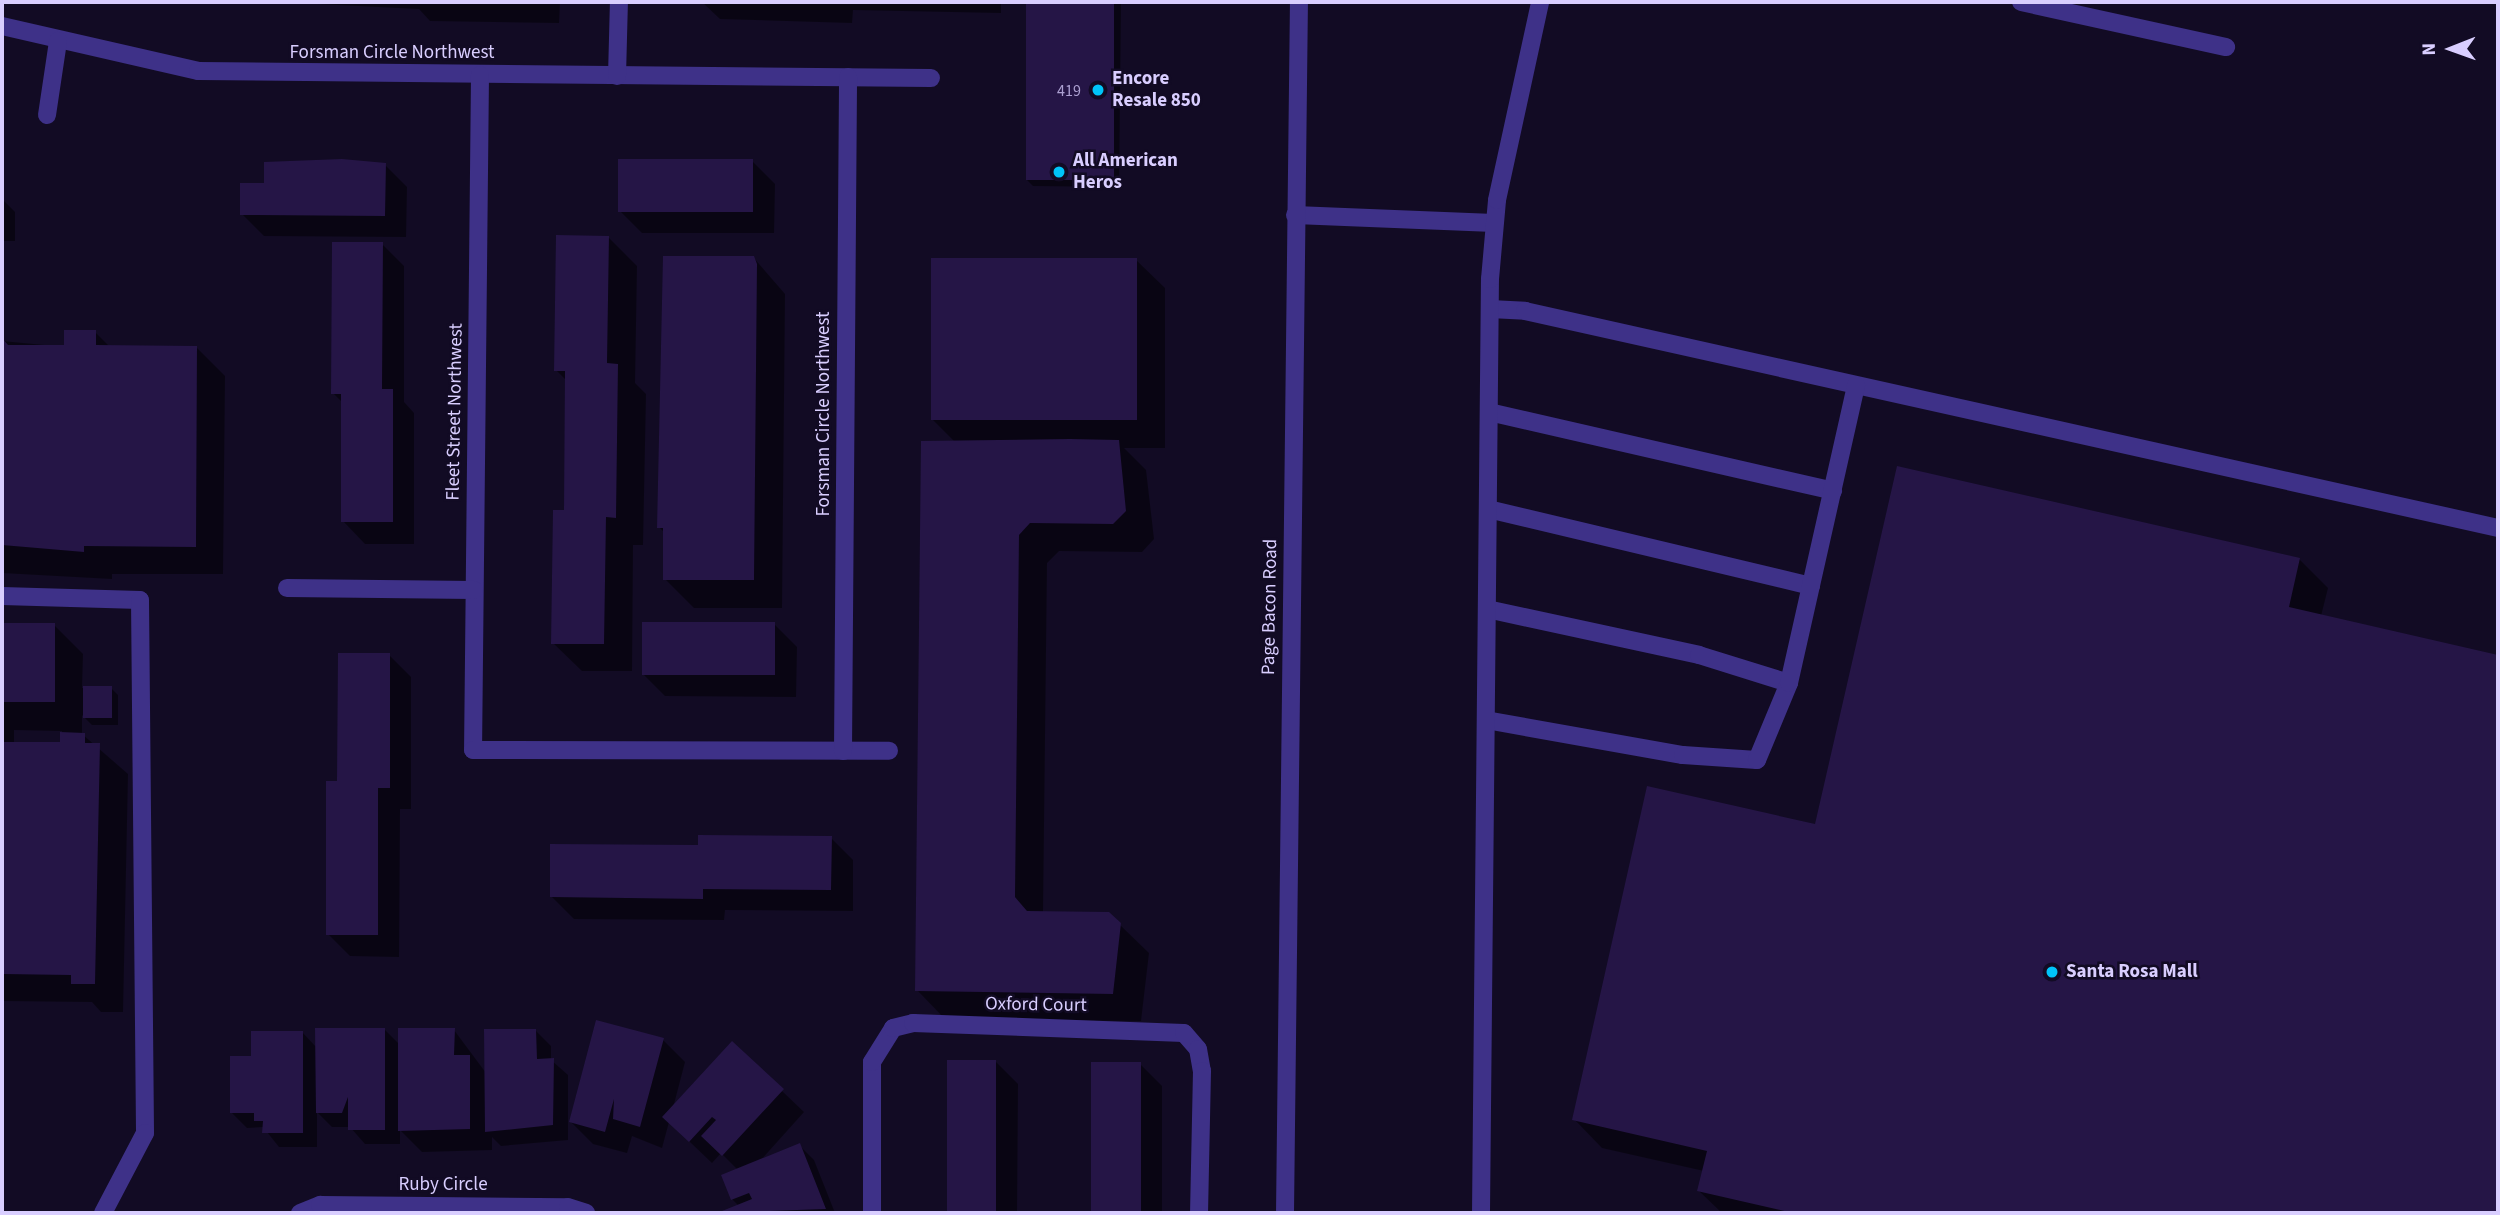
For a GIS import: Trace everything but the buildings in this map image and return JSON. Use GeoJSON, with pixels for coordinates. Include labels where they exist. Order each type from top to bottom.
{"type":"FeatureCollection","features":[{"type":"Feature","properties":{"kind":"street"},"geometry":{"type":"LineString","coordinates":[[617,76],[619,2]]}},
{"type":"Feature","properties":{"kind":"street","name":"Page Bacon Road"},"geometry":{"type":"LineString","coordinates":[[1284,1213],[1299,2]]}},
{"type":"Feature","properties":{"kind":"street"},"geometry":{"type":"LineString","coordinates":[[1481,1213],[1490,309],[1494,223],[1540,2]]}},
{"type":"Feature","properties":{"kind":"street"},"geometry":{"type":"LineString","coordinates":[[2021,2],[2226,47]]}},
{"type":"Feature","properties":{"kind":"street","name":"Forsman Circle Northwest"},"geometry":{"type":"LineString","coordinates":[[2,26],[198,71],[931,78]]}},
{"type":"Feature","properties":{"kind":"street"},"geometry":{"type":"LineString","coordinates":[[47,115],[58,41]]}},
{"type":"Feature","properties":{"kind":"street","name":"Fleet Street Northwest"},"geometry":{"type":"LineString","coordinates":[[480,75],[473,750],[843,751]]}},
{"type":"Feature","properties":{"kind":"street","name":"Forsman Circle Northwest"},"geometry":{"type":"LineString","coordinates":[[843,751],[848,77]]}},
{"type":"Feature","properties":{"kind":"street"},"geometry":{"type":"LineString","coordinates":[[1295,215],[1494,223]]}},
{"type":"Feature","properties":{"kind":"street"},"geometry":{"type":"LineString","coordinates":[[1490,309],[1525,312],[2498,528]]}},
{"type":"Feature","properties":{"kind":"street"},"geometry":{"type":"LineString","coordinates":[[1486,720],[1683,755],[1757,760],[1789,683],[1856,385]]}},
{"type":"Feature","properties":{"kind":"street"},"geometry":{"type":"LineString","coordinates":[[1489,412],[1833,491]]}},
{"type":"Feature","properties":{"kind":"street"},"geometry":{"type":"LineString","coordinates":[[1488,509],[1811,586]]}},
{"type":"Feature","properties":{"kind":"street"},"geometry":{"type":"LineString","coordinates":[[286,588],[474,590]]}},
{"type":"Feature","properties":{"kind":"street"},"geometry":{"type":"LineString","coordinates":[[2,596],[140,600],[145,1133],[103,1213]]}},
{"type":"Feature","properties":{"kind":"street"},"geometry":{"type":"LineString","coordinates":[[1487,609],[1699,654],[1789,683]]}},
{"type":"Feature","properties":{"kind":"street"},"geometry":{"type":"LineString","coordinates":[[843,751],[889,751]]}},
{"type":"Feature","properties":{"kind":"street","name":"Oxford Court"},"geometry":{"type":"LineString","coordinates":[[872,1213],[872,1062],[893,1028],[913,1023],[1184,1033],[1198,1049],[1202,1071],[1199,1213]]}},
{"type":"Feature","properties":{"kind":"street","name":"Ruby Circle"},"geometry":{"type":"LineString","coordinates":[[300,1213],[320,1205],[568,1207],[586,1213]]}},
{"type":"Feature","properties":{"kind":"place","name":"Encore Resale 850"},"geometry":{"type":"Point","coordinates":[1098,90]}},
{"type":"Feature","properties":{"kind":"place","name":"All American Heros"},"geometry":{"type":"Point","coordinates":[1059,172]}},
{"type":"Feature","properties":{"kind":"place","name":"Santa Rosa Mall"},"geometry":{"type":"Point","coordinates":[2052,972]}}]}
